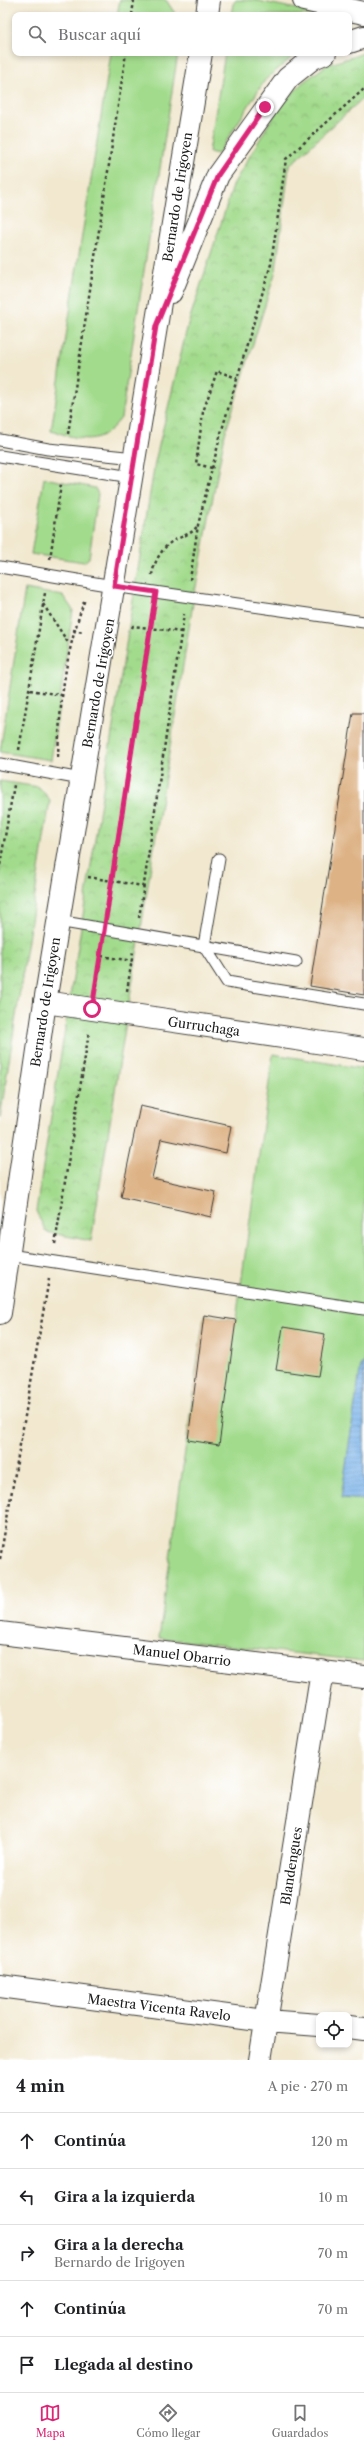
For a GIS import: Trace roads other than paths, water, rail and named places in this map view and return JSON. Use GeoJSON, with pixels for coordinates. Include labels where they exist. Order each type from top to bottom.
{"type":"FeatureCollection","features":[{"type":"Feature","properties":{"kind":"street"},"geometry":{"type":"LineString","coordinates":[[207,12],[209,0]]}},
{"type":"Feature","properties":{"kind":"street"},"geometry":{"type":"LineString","coordinates":[[304,0],[364,13]]}},
{"type":"Feature","properties":{"kind":"street"},"geometry":{"type":"LineString","coordinates":[[352,41],[364,37]]}},
{"type":"Feature","properties":{"kind":"street","name":"Bernardo de Irigoyen"},"geometry":{"type":"LineString","coordinates":[[0,1313],[4,1254],[201,56]]}},
{"type":"Feature","properties":{"kind":"street"},"geometry":{"type":"LineString","coordinates":[[156,326],[218,175],[265,107],[288,78],[313,58],[318,56]]}},
{"type":"Feature","properties":{"kind":"street","name":"Gurruchaga"},"geometry":{"type":"LineString","coordinates":[[45,1002],[364,1049]]}},
{"type":"Feature","properties":{"kind":"street","name":"Manuel Obarrio"},"geometry":{"type":"LineString","coordinates":[[0,1633],[364,1677]]}},
{"type":"Feature","properties":{"kind":"street","name":"Blandengues"},"geometry":{"type":"LineString","coordinates":[[260,2060],[322,1671]]}},
{"type":"Feature","properties":{"kind":"street","name":"Maestra Vicenta Ravelo"},"geometry":{"type":"LineString","coordinates":[[0,1986],[266,2021],[316,2025]]}},
{"type":"Feature","properties":{"kind":"street"},"geometry":{"type":"LineString","coordinates":[[352,2027],[364,2028]]}},
{"type":"Feature","properties":{"kind":"lane"},"geometry":{"type":"LineString","coordinates":[[0,440],[65,451],[133,468]]}},
{"type":"Feature","properties":{"kind":"lane"},"geometry":{"type":"LineString","coordinates":[[0,456],[63,466],[133,468]]}},
{"type":"Feature","properties":{"kind":"lane"},"geometry":{"type":"LineString","coordinates":[[0,567],[114,586],[364,622]]}},
{"type":"Feature","properties":{"kind":"lane"},"geometry":{"type":"LineString","coordinates":[[0,764],[81,779]]}},
{"type":"Feature","properties":{"kind":"lane"},"geometry":{"type":"LineString","coordinates":[[219,859],[204,946],[227,982],[364,1004]]}},
{"type":"Feature","properties":{"kind":"lane"},"geometry":{"type":"LineString","coordinates":[[58,921],[296,962]]}},
{"type":"Feature","properties":{"kind":"lane"},"geometry":{"type":"LineString","coordinates":[[4,1254],[52,1263],[364,1309]]}},
{"type":"Feature","properties":{"kind":"water"},"geometry":{"type":"Polygon","coordinates":[[[361,1364],[364,1365],[364,1500],[341,1498],[361,1364]]]}}]}
